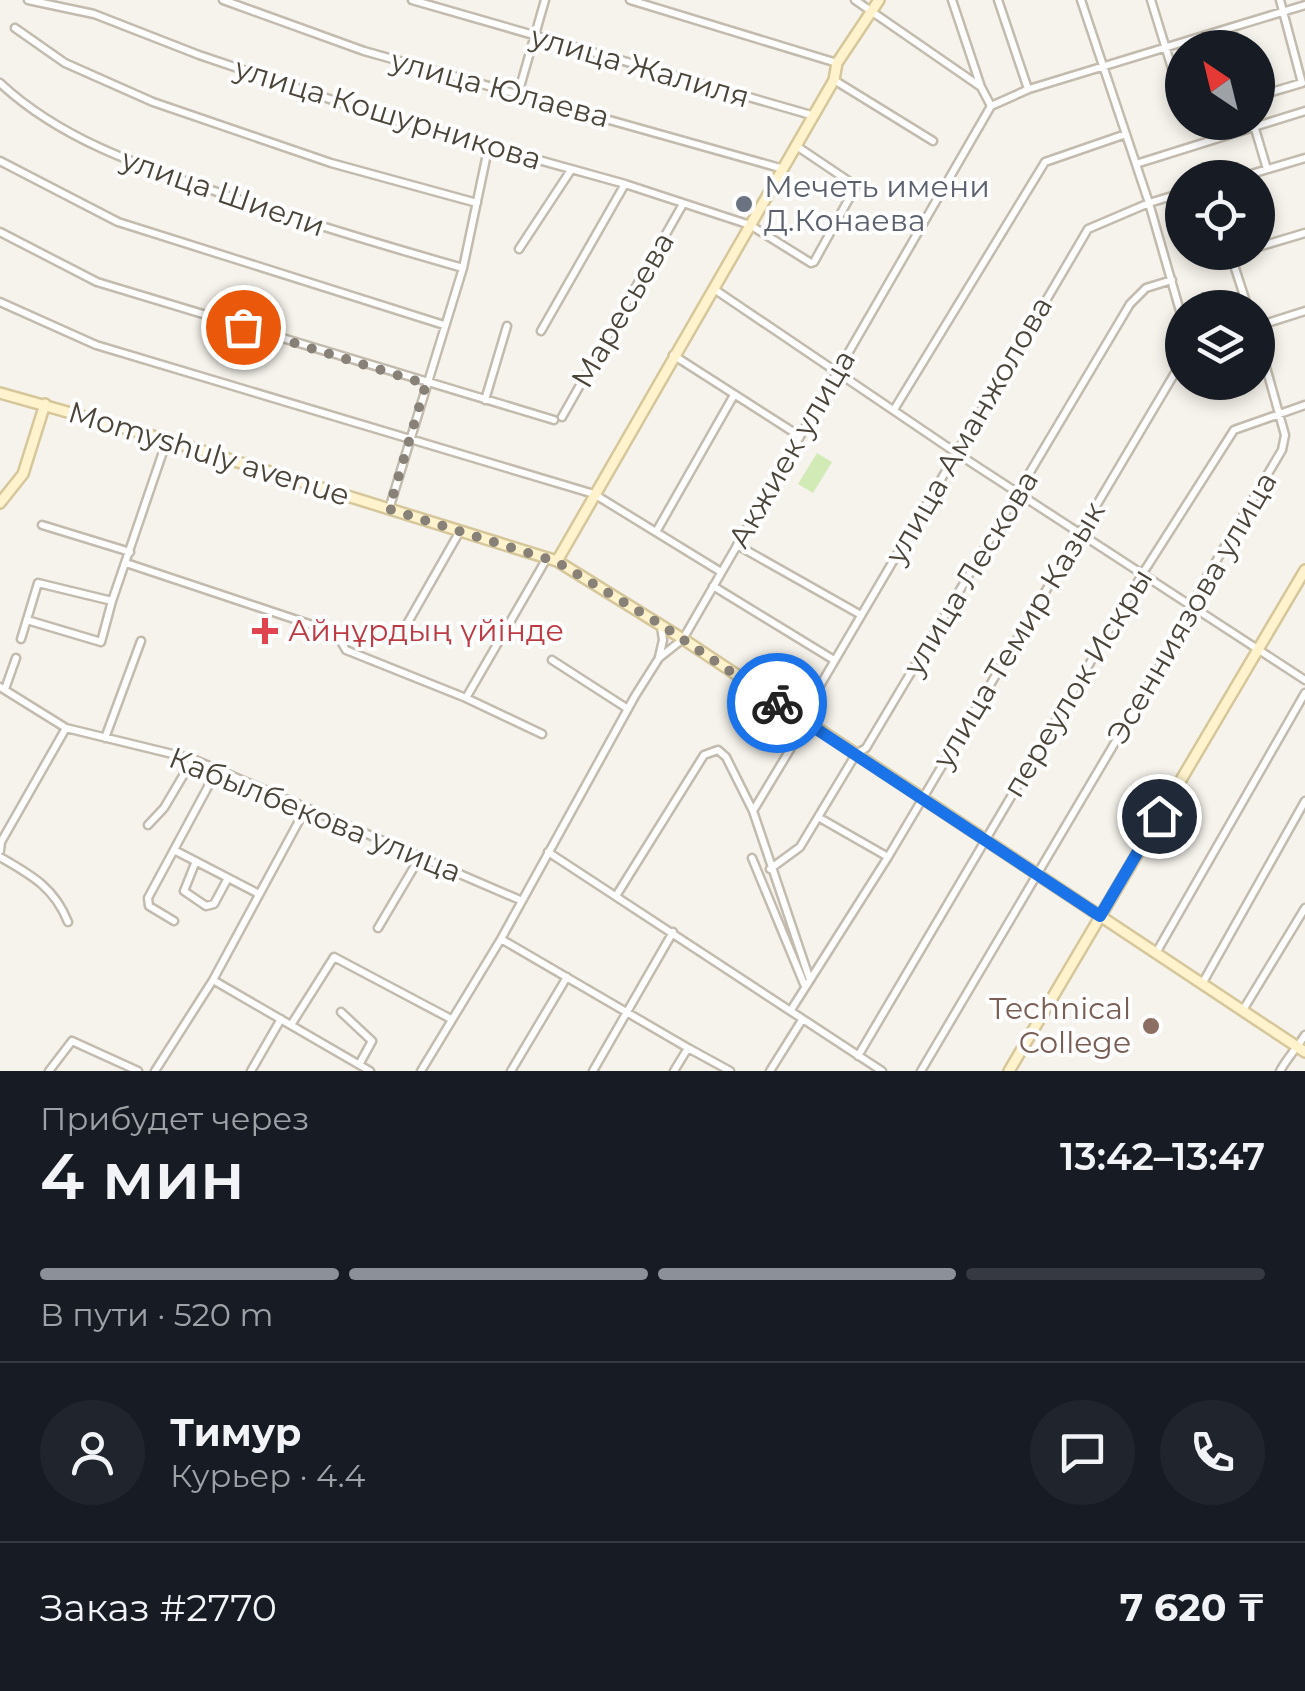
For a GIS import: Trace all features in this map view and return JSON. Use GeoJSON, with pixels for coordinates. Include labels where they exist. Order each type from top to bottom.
{"type":"FeatureCollection","features":[{"type":"Feature","properties":{"kind":"main road"},"geometry":{"type":"LineString","coordinates":[[552,560],[834,80],[838,62],[880,0]]}},
{"type":"Feature","properties":{"kind":"main road","name":"Momyshuly avenue"},"geometry":{"type":"LineString","coordinates":[[0,393],[167,440],[552,560],[660,624],[1100,916]]}},
{"type":"Feature","properties":{"kind":"main road"},"geometry":{"type":"LineString","coordinates":[[0,502],[23,474],[46,404]]}},
{"type":"Feature","properties":{"kind":"main road"},"geometry":{"type":"LineString","coordinates":[[1009,1071],[1305,570]]}},
{"type":"Feature","properties":{"kind":"main road"},"geometry":{"type":"LineString","coordinates":[[1100,916],[1301,1049]]}},
{"type":"Feature","properties":{"kind":"street","name":"улица Кошурникова"},"geometry":{"type":"LineString","coordinates":[[28,0],[94,14],[267,79],[488,148],[625,184],[750,225],[814,262],[856,186],[795,144]]}},
{"type":"Feature","properties":{"kind":"street","name":"улица Юлаева"},"geometry":{"type":"LineString","coordinates":[[223,0],[364,52],[780,168]]}},
{"type":"Feature","properties":{"kind":"street","name":"улица Жалиля"},"geometry":{"type":"LineString","coordinates":[[412,0],[811,115]]}},
{"type":"Feature","properties":{"kind":"street"},"geometry":{"type":"LineString","coordinates":[[518,94],[546,0]]}},
{"type":"Feature","properties":{"kind":"street"},"geometry":{"type":"LineString","coordinates":[[630,0],[838,62]]}},
{"type":"Feature","properties":{"kind":"street"},"geometry":{"type":"LineString","coordinates":[[854,0],[981,88]]}},
{"type":"Feature","properties":{"kind":"street"},"geometry":{"type":"LineString","coordinates":[[952,0],[990,106],[1028,89],[1165,49]]}},
{"type":"Feature","properties":{"kind":"street"},"geometry":{"type":"LineString","coordinates":[[998,0],[1028,89]]}},
{"type":"Feature","properties":{"kind":"street"},"geometry":{"type":"LineString","coordinates":[[1081,0],[1175,290]]}},
{"type":"Feature","properties":{"kind":"street"},"geometry":{"type":"LineString","coordinates":[[1151,0],[1165,46]]}},
{"type":"Feature","properties":{"kind":"street"},"geometry":{"type":"LineString","coordinates":[[1275,91],[1302,83],[1280,0]]}},
{"type":"Feature","properties":{"kind":"street"},"geometry":{"type":"LineString","coordinates":[[1224,30],[1305,4]]}},
{"type":"Feature","properties":{"kind":"street"},"geometry":{"type":"LineString","coordinates":[[16,28],[65,63],[153,102],[331,163],[477,203]]}},
{"type":"Feature","properties":{"kind":"street"},"geometry":{"type":"LineString","coordinates":[[834,80],[933,141]]}},
{"type":"Feature","properties":{"kind":"street","name":"улица Шиели"},"geometry":{"type":"LineString","coordinates":[[0,82],[58,126],[129,161],[332,232],[462,268]]}},
{"type":"Feature","properties":{"kind":"street","name":"Акжиек улица"},"geometry":{"type":"LineString","coordinates":[[421,1071],[501,939],[628,709],[659,658],[683,639],[990,106]]}},
{"type":"Feature","properties":{"kind":"street"},"geometry":{"type":"LineString","coordinates":[[1275,120],[1305,112]]}},
{"type":"Feature","properties":{"kind":"street"},"geometry":{"type":"LineString","coordinates":[[895,408],[1045,162],[1126,134]]}},
{"type":"Feature","properties":{"kind":"street"},"geometry":{"type":"LineString","coordinates":[[1136,164],[1209,140]]}},
{"type":"Feature","properties":{"kind":"street"},"geometry":{"type":"LineString","coordinates":[[389,509],[462,268],[488,148]]}},
{"type":"Feature","properties":{"kind":"street"},"geometry":{"type":"LineString","coordinates":[[1275,167],[1305,158]]}},
{"type":"Feature","properties":{"kind":"street"},"geometry":{"type":"LineString","coordinates":[[0,161],[118,222],[153,235],[444,325]]}},
{"type":"Feature","properties":{"kind":"street"},"geometry":{"type":"LineString","coordinates":[[519,249],[571,170]]}},
{"type":"Feature","properties":{"kind":"street"},"geometry":{"type":"LineString","coordinates":[[541,331],[625,184]]}},
{"type":"Feature","properties":{"kind":"street","name":"улица Аманжолова"},"geometry":{"type":"LineString","coordinates":[[752,811],[834,660],[1088,228],[1165,198]]}},
{"type":"Feature","properties":{"kind":"street","name":"Маресьева"},"geometry":{"type":"LineString","coordinates":[[486,400],[558,419],[684,204]]}},
{"type":"Feature","properties":{"kind":"street"},"geometry":{"type":"LineString","coordinates":[[0,232],[97,282],[486,400],[507,326]]}},
{"type":"Feature","properties":{"kind":"street"},"geometry":{"type":"LineString","coordinates":[[1275,242],[1305,232]]}},
{"type":"Feature","properties":{"kind":"street","name":"улица Лескова"},"geometry":{"type":"LineString","coordinates":[[770,869],[800,848],[856,754],[866,748],[1136,296],[1146,288],[1172,280]]}},
{"type":"Feature","properties":{"kind":"street"},"geometry":{"type":"LineString","coordinates":[[712,288],[1305,680]]}},
{"type":"Feature","properties":{"kind":"street"},"geometry":{"type":"LineString","coordinates":[[0,302],[96,346],[594,494],[721,572]]}},
{"type":"Feature","properties":{"kind":"street"},"geometry":{"type":"LineString","coordinates":[[1275,321],[1305,311]]}},
{"type":"Feature","properties":{"kind":"street"},"geometry":{"type":"LineString","coordinates":[[673,355],[798,436]]}},
{"type":"Feature","properties":{"kind":"street","name":"улица Темир Казык"},"geometry":{"type":"LineString","coordinates":[[791,1010],[888,857],[1165,388]]}},
{"type":"Feature","properties":{"kind":"street"},"geometry":{"type":"LineString","coordinates":[[656,532],[734,395]]}},
{"type":"Feature","properties":{"kind":"street","name":"Эсенниязова улица"},"geometry":{"type":"LineString","coordinates":[[921,1071],[1195,607],[1199,590],[1282,450],[1285,435],[1275,396]]}},
{"type":"Feature","properties":{"kind":"street","name":"переулок Искры"},"geometry":{"type":"LineString","coordinates":[[858,1056],[1143,573],[1234,430],[1305,405]]}},
{"type":"Feature","properties":{"kind":"street"},"geometry":{"type":"LineString","coordinates":[[26,620],[101,642],[167,440]]}},
{"type":"Feature","properties":{"kind":"street"},"geometry":{"type":"LineString","coordinates":[[42,526],[130,552]]}},
{"type":"Feature","properties":{"kind":"street"},"geometry":{"type":"LineString","coordinates":[[403,631],[460,531]]}},
{"type":"Feature","properties":{"kind":"street"},"geometry":{"type":"LineString","coordinates":[[737,545],[860,615]]}},
{"type":"Feature","properties":{"kind":"street"},"geometry":{"type":"LineString","coordinates":[[466,698],[552,560]]}},
{"type":"Feature","properties":{"kind":"street"},"geometry":{"type":"LineString","coordinates":[[126,563],[336,632],[346,650],[466,698],[542,734]]}},
{"type":"Feature","properties":{"kind":"street"},"geometry":{"type":"LineString","coordinates":[[21,639],[38,583],[112,601]]}},
{"type":"Feature","properties":{"kind":"street"},"geometry":{"type":"LineString","coordinates":[[713,586],[834,660]]}},
{"type":"Feature","properties":{"kind":"street"},"geometry":{"type":"LineString","coordinates":[[659,658],[664,640],[660,624]]}},
{"type":"Feature","properties":{"kind":"street"},"geometry":{"type":"LineString","coordinates":[[104,738],[142,641]]}},
{"type":"Feature","properties":{"kind":"street"},"geometry":{"type":"LineString","coordinates":[[3,688],[16,658]]}},
{"type":"Feature","properties":{"kind":"street"},"geometry":{"type":"LineString","coordinates":[[552,660],[628,709]]}},
{"type":"Feature","properties":{"kind":"street","name":"Кабылбекова улица"},"geometry":{"type":"LineString","coordinates":[[3,688],[66,728],[193,760],[520,900]]}},
{"type":"Feature","properties":{"kind":"street"},"geometry":{"type":"LineString","coordinates":[[1155,954],[1305,693]]}},
{"type":"Feature","properties":{"kind":"street"},"geometry":{"type":"LineString","coordinates":[[66,728],[1,842],[0,854],[45,883],[68,922]]}},
{"type":"Feature","properties":{"kind":"street"},"geometry":{"type":"LineString","coordinates":[[616,896],[704,755],[714,750],[726,756],[752,811],[807,982]]}},
{"type":"Feature","properties":{"kind":"street"},"geometry":{"type":"LineString","coordinates":[[148,825],[164,808],[193,760]]}},
{"type":"Feature","properties":{"kind":"street"},"geometry":{"type":"LineString","coordinates":[[174,921],[149,906],[148,898],[217,770]]}},
{"type":"Feature","properties":{"kind":"street"},"geometry":{"type":"LineString","coordinates":[[1202,984],[1305,801]]}},
{"type":"Feature","properties":{"kind":"street"},"geometry":{"type":"LineString","coordinates":[[155,1071],[212,980],[306,808]]}},
{"type":"Feature","properties":{"kind":"street"},"geometry":{"type":"LineString","coordinates":[[818,817],[888,857]]}},
{"type":"Feature","properties":{"kind":"street"},"geometry":{"type":"LineString","coordinates":[[174,850],[260,894]]}},
{"type":"Feature","properties":{"kind":"street"},"geometry":{"type":"LineString","coordinates":[[548,852],[882,1071]]}},
{"type":"Feature","properties":{"kind":"street"},"geometry":{"type":"LineString","coordinates":[[378,928],[420,857]]}},
{"type":"Feature","properties":{"kind":"street"},"geometry":{"type":"LineString","coordinates":[[752,858],[807,982]]}},
{"type":"Feature","properties":{"kind":"street"},"geometry":{"type":"LineString","coordinates":[[196,861],[184,891],[206,906],[214,904],[228,878]]}},
{"type":"Feature","properties":{"kind":"street"},"geometry":{"type":"LineString","coordinates":[[1242,1011],[1305,908]]}},
{"type":"Feature","properties":{"kind":"street"},"geometry":{"type":"LineString","coordinates":[[593,1071],[673,932]]}},
{"type":"Feature","properties":{"kind":"street"},"geometry":{"type":"LineString","coordinates":[[501,939],[730,1071]]}},
{"type":"Feature","properties":{"kind":"street"},"geometry":{"type":"LineString","coordinates":[[291,1025],[334,956],[451,1019]]}},
{"type":"Feature","properties":{"kind":"street"},"geometry":{"type":"LineString","coordinates":[[511,1071],[566,977]]}},
{"type":"Feature","properties":{"kind":"street"},"geometry":{"type":"LineString","coordinates":[[212,980],[370,1071]]}},
{"type":"Feature","properties":{"kind":"street"},"geometry":{"type":"LineString","coordinates":[[341,1012],[372,1041],[360,1064]]}},
{"type":"Feature","properties":{"kind":"street"},"geometry":{"type":"LineString","coordinates":[[250,1071],[282,1019]]}},
{"type":"Feature","properties":{"kind":"street"},"geometry":{"type":"LineString","coordinates":[[770,1071],[802,1020]]}},
{"type":"Feature","properties":{"kind":"street"},"geometry":{"type":"LineString","coordinates":[[1280,1071],[1291,1050],[1301,1049],[1305,1035]]}},
{"type":"Feature","properties":{"kind":"street"},"geometry":{"type":"LineString","coordinates":[[49,1071],[72,1041],[138,1071]]}},
{"type":"Feature","properties":{"kind":"street"},"geometry":{"type":"LineString","coordinates":[[674,1071],[688,1048]]}},
{"type":"Feature","properties":{"kind":"green space"},"geometry":{"type":"Polygon","coordinates":[[[817,453],[832,462],[813,493],[798,484],[817,453]]]}},
{"type":"Feature","properties":{"kind":"way so far"},"geometry":{"type":"LineString","coordinates":[[243,327],[426,384],[389,509],[557,562],[660,624],[777,703]]}},
{"type":"Feature","properties":{"kind":"place","name":"Мечеть имени Д.Конаева"},"geometry":{"type":"Point","coordinates":[744,204]}},
{"type":"Feature","properties":{"kind":"place","name":"Айнұрдың үйінде"},"geometry":{"type":"Point","coordinates":[265,631]}},
{"type":"Feature","properties":{"kind":"place","name":"Technical College"},"geometry":{"type":"Point","coordinates":[1151,1026]}},
{"type":"Feature","properties":{"kind":"route"},"geometry":{"type":"LineString","coordinates":[[777,703],[1100,916],[1159,816]]}}]}
